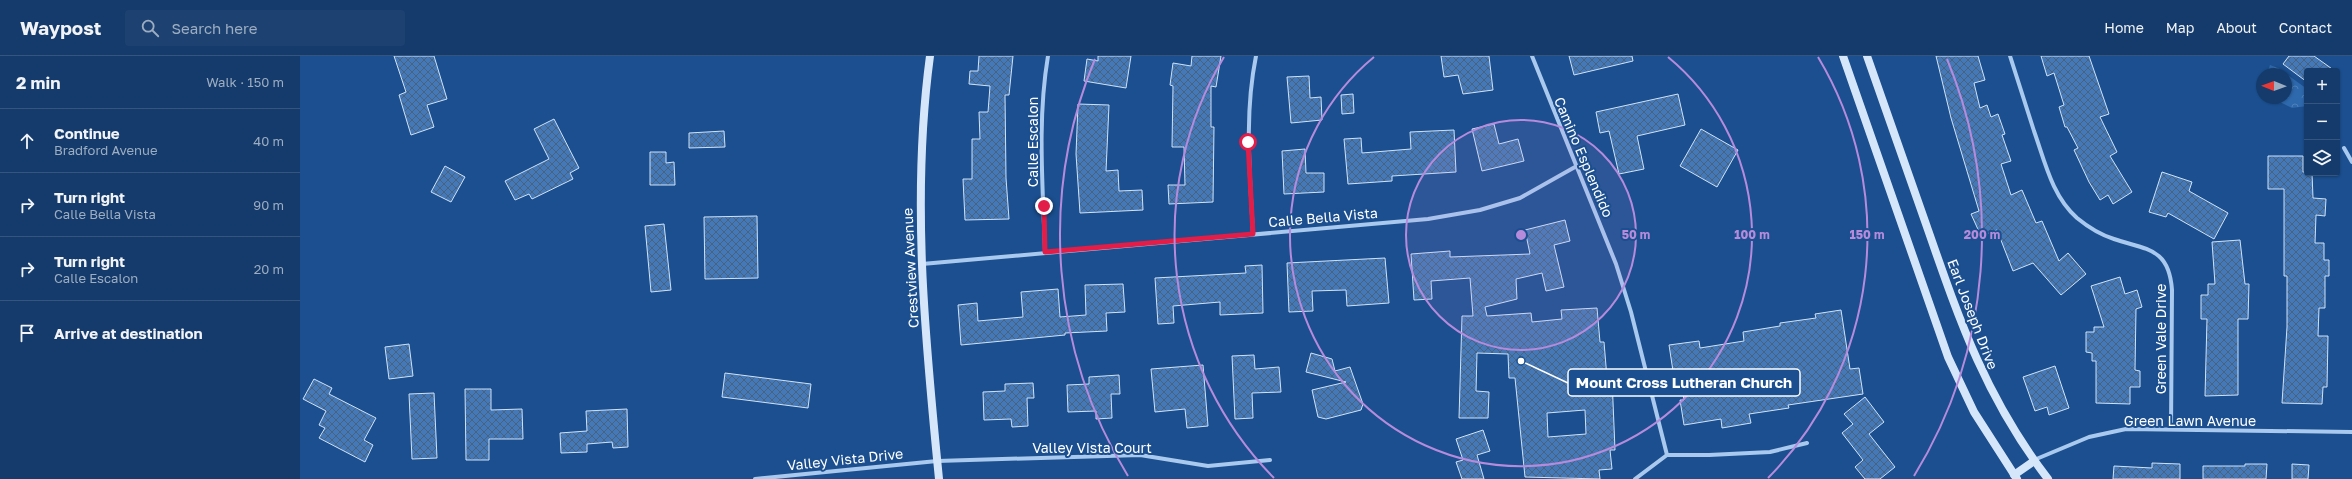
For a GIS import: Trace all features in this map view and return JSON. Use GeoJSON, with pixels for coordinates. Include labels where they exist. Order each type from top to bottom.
{"type":"FeatureCollection","features":[{"type":"Feature","properties":{"kind":"main road","name":"Crestview Avenue"},"geometry":{"type":"LineString","coordinates":[[930,56],[921,153],[921,264],[939,479]]}},
{"type":"Feature","properties":{"kind":"main road"},"geometry":{"type":"LineString","coordinates":[[1843,56],[1948,357],[1974,412],[2016,477],[2034,460]]}},
{"type":"Feature","properties":{"kind":"main road","name":"Earl Joseph Drive"},"geometry":{"type":"LineString","coordinates":[[1867,56],[1971,350],[1998,405],[2048,479]]}},
{"type":"Feature","properties":{"kind":"street","name":"Calle Escalon"},"geometry":{"type":"LineString","coordinates":[[1045,252],[1042,171],[1042,111],[1048,56]]}},
{"type":"Feature","properties":{"kind":"street"},"geometry":{"type":"LineString","coordinates":[[1253,234],[1248,142],[1248,102],[1256,56]]}},
{"type":"Feature","properties":{"kind":"street","name":"Camino Esplendido"},"geometry":{"type":"LineString","coordinates":[[1532,56],[1575,167],[1592,204],[1622,285],[1667,455]]}},
{"type":"Feature","properties":{"kind":"street","name":"Green Vale Drive"},"geometry":{"type":"LineString","coordinates":[[2010,56],[2049,176],[2061,199],[2077,217],[2088,226],[2115,240],[2152,250],[2169,271],[2172,290],[2171,429]]}},
{"type":"Feature","properties":{"kind":"street"},"geometry":{"type":"LineString","coordinates":[[2344,148],[2352,162]]}},
{"type":"Feature","properties":{"kind":"street","name":"Calle Bella Vista"},"geometry":{"type":"LineString","coordinates":[[921,264],[1428,218],[1480,210],[1520,198],[1575,167]]}},
{"type":"Feature","properties":{"kind":"street","name":"Green Lawn Avenue"},"geometry":{"type":"LineString","coordinates":[[2034,460],[2073,443],[2106,432],[2126,429],[2352,432]]}},
{"type":"Feature","properties":{"kind":"street"},"geometry":{"type":"LineString","coordinates":[[1635,479],[1667,455],[1710,455],[1770,452],[1807,442]]}},
{"type":"Feature","properties":{"kind":"street","name":"Valley Vista Court"},"geometry":{"type":"LineString","coordinates":[[937,461],[1140,455],[1208,466],[1270,460]]}},
{"type":"Feature","properties":{"kind":"street","name":"Valley Vista Drive"},"geometry":{"type":"LineString","coordinates":[[755,479],[937,461]]}},
{"type":"Feature","properties":{"kind":"green space"},"geometry":{"type":"Polygon","coordinates":[[[2270,65],[2278,68],[2269,68],[2270,65]]]}},
{"type":"Feature","properties":{"kind":"green space"},"geometry":{"type":"Polygon","coordinates":[[[2292,78],[2304,87],[2304,106],[2292,108],[2284,104],[2292,104],[2292,78]]]}},
{"type":"Feature","properties":{"kind":"building"},"geometry":{"type":"Polygon","coordinates":[[[394,56],[434,56],[447,99],[427,105],[434,127],[411,135],[399,95],[406,92],[394,56]]]}},
{"type":"Feature","properties":{"kind":"building"},"geometry":{"type":"Polygon","coordinates":[[[979,56],[1013,56],[1009,95],[1005,95],[1006,178],[1009,219],[965,220],[963,179],[972,179],[972,139],[980,139],[979,112],[988,112],[990,86],[969,84],[970,71],[978,71],[979,56]]]}},
{"type":"Feature","properties":{"kind":"building"},"geometry":{"type":"Polygon","coordinates":[[[1098,56],[1131,56],[1126,88],[1084,81],[1087,59],[1098,61],[1098,56]]]}},
{"type":"Feature","properties":{"kind":"building"},"geometry":{"type":"Polygon","coordinates":[[[1192,56],[1221,56],[1216,87],[1211,86],[1211,127],[1214,127],[1213,202],[1169,204],[1168,185],[1185,185],[1184,147],[1172,147],[1173,86],[1170,85],[1173,63],[1191,66],[1192,56]]]}},
{"type":"Feature","properties":{"kind":"building"},"geometry":{"type":"Polygon","coordinates":[[[1441,56],[1489,56],[1493,90],[1463,94],[1458,75],[1444,77],[1441,56]]]}},
{"type":"Feature","properties":{"kind":"building"},"geometry":{"type":"Polygon","coordinates":[[[1569,56],[1632,56],[1633,61],[1574,75],[1569,56]]]}},
{"type":"Feature","properties":{"kind":"building"},"geometry":{"type":"Polygon","coordinates":[[[1936,56],[1978,56],[1985,80],[1974,83],[1980,108],[1987,105],[1991,117],[1998,114],[2005,134],[2002,135],[2011,161],[2001,164],[2011,195],[2022,190],[2036,223],[2042,221],[2059,261],[2068,253],[2086,274],[2061,295],[2033,263],[2013,271],[1997,230],[1981,236],[1971,214],[1979,211],[1951,118],[1936,56]]]}},
{"type":"Feature","properties":{"kind":"building"},"geometry":{"type":"Polygon","coordinates":[[[2041,56],[2089,56],[2109,114],[2100,117],[2117,152],[2110,156],[2132,192],[2113,204],[2108,195],[2100,200],[2089,182],[2074,150],[2078,148],[2067,127],[2065,127],[2059,107],[2064,105],[2054,73],[2047,76],[2041,56]]]}},
{"type":"Feature","properties":{"kind":"building"},"geometry":{"type":"Polygon","coordinates":[[[2289,56],[2314,56],[2331,68],[2304,68],[2304,80],[2292,71],[2292,68],[2288,68],[2283,64],[2289,56]]]}},
{"type":"Feature","properties":{"kind":"building"},"geometry":{"type":"Polygon","coordinates":[[[1309,76],[1310,98],[1321,97],[1322,120],[1291,123],[1287,77],[1309,76]]]}},
{"type":"Feature","properties":{"kind":"building"},"geometry":{"type":"Polygon","coordinates":[[[1353,94],[1354,113],[1342,114],[1341,95],[1353,94]]]}},
{"type":"Feature","properties":{"kind":"building"},"geometry":{"type":"Polygon","coordinates":[[[1678,94],[1685,125],[1637,136],[1644,169],[1619,174],[1609,131],[1600,133],[1596,112],[1678,94]]]}},
{"type":"Feature","properties":{"kind":"building"},"geometry":{"type":"Polygon","coordinates":[[[1078,104],[1109,105],[1106,171],[1118,170],[1119,191],[1142,190],[1143,210],[1080,213],[1076,154],[1078,104]]]}},
{"type":"Feature","properties":{"kind":"building"},"geometry":{"type":"Polygon","coordinates":[[[554,119],[579,168],[570,173],[573,179],[532,199],[529,194],[515,200],[505,181],[549,159],[534,129],[554,119]]]}},
{"type":"Feature","properties":{"kind":"building"},"geometry":{"type":"Polygon","coordinates":[[[1494,124],[1499,144],[1518,139],[1524,161],[1482,171],[1472,129],[1494,124]]]}},
{"type":"Feature","properties":{"kind":"building"},"geometry":{"type":"Polygon","coordinates":[[[1701,129],[1738,150],[1717,187],[1680,166],[1701,129]]]}},
{"type":"Feature","properties":{"kind":"building"},"geometry":{"type":"Polygon","coordinates":[[[1454,130],[1456,172],[1392,176],[1392,181],[1348,184],[1344,139],[1361,138],[1362,153],[1411,149],[1410,132],[1454,130]]]}},
{"type":"Feature","properties":{"kind":"building"},"geometry":{"type":"Polygon","coordinates":[[[724,131],[725,147],[689,148],[689,133],[724,131]]]}},
{"type":"Feature","properties":{"kind":"building"},"geometry":{"type":"Polygon","coordinates":[[[1305,149],[1306,173],[1324,173],[1324,192],[1284,194],[1282,151],[1305,149]]]}},
{"type":"Feature","properties":{"kind":"building"},"geometry":{"type":"Polygon","coordinates":[[[650,152],[666,152],[666,163],[674,162],[675,185],[650,185],[650,152]]]}},
{"type":"Feature","properties":{"kind":"building"},"geometry":{"type":"Polygon","coordinates":[[[2268,156],[2303,156],[2304,176],[2312,176],[2313,198],[2326,199],[2325,216],[2316,215],[2315,243],[2324,243],[2324,260],[2329,260],[2329,276],[2325,276],[2325,308],[2319,308],[2318,336],[2328,336],[2327,387],[2323,387],[2322,404],[2282,403],[2287,327],[2287,276],[2284,276],[2284,189],[2268,189],[2268,156]]]}},
{"type":"Feature","properties":{"kind":"building"},"geometry":{"type":"Polygon","coordinates":[[[445,166],[465,177],[451,202],[431,192],[445,166]]]}},
{"type":"Feature","properties":{"kind":"building"},"geometry":{"type":"Polygon","coordinates":[[[2162,172],[2192,182],[2189,191],[2228,213],[2214,239],[2168,213],[2166,217],[2149,212],[2162,172]]]}},
{"type":"Feature","properties":{"kind":"building"},"geometry":{"type":"Polygon","coordinates":[[[757,216],[758,278],[705,279],[704,217],[757,216]]]}},
{"type":"Feature","properties":{"kind":"building"},"geometry":{"type":"Polygon","coordinates":[[[1565,220],[1570,241],[1554,245],[1564,287],[1546,291],[1542,273],[1516,279],[1517,299],[1485,307],[1487,316],[1531,313],[1532,322],[1562,319],[1561,310],[1597,308],[1600,342],[1604,342],[1607,378],[1612,378],[1615,450],[1610,450],[1612,469],[1599,470],[1600,479],[1525,477],[1515,378],[1509,378],[1508,354],[1477,353],[1476,391],[1489,392],[1488,418],[1459,418],[1462,316],[1473,316],[1470,278],[1431,281],[1432,299],[1414,300],[1411,254],[1450,251],[1450,257],[1530,254],[1525,230],[1565,220]],[[1585,410],[1547,413],[1548,437],[1586,434],[1585,410]]]}},
{"type":"Feature","properties":{"kind":"building"},"geometry":{"type":"Polygon","coordinates":[[[664,224],[671,290],[651,292],[645,226],[664,224]]]}},
{"type":"Feature","properties":{"kind":"building"},"geometry":{"type":"Polygon","coordinates":[[[2240,240],[2245,284],[2249,284],[2248,319],[2238,319],[2238,395],[2205,396],[2207,319],[2201,319],[2201,295],[2208,295],[2208,284],[2215,284],[2212,242],[2240,240]]]}},
{"type":"Feature","properties":{"kind":"building"},"geometry":{"type":"Polygon","coordinates":[[[1385,258],[1389,303],[1347,306],[1346,290],[1312,291],[1313,311],[1289,312],[1287,263],[1385,258]]]}},
{"type":"Feature","properties":{"kind":"building"},"geometry":{"type":"Polygon","coordinates":[[[1262,265],[1263,313],[1220,315],[1220,302],[1173,306],[1174,323],[1158,324],[1155,278],[1246,273],[1245,266],[1262,265]]]}},
{"type":"Feature","properties":{"kind":"building"},"geometry":{"type":"Polygon","coordinates":[[[2120,277],[2125,294],[2137,290],[2142,307],[2136,309],[2135,370],[2140,371],[2140,387],[2130,387],[2130,404],[2096,403],[2096,361],[2092,361],[2092,353],[2086,352],[2086,332],[2094,332],[2094,327],[2104,327],[2091,286],[2120,277]]]}},
{"type":"Feature","properties":{"kind":"building"},"geometry":{"type":"Polygon","coordinates":[[[1123,284],[1125,312],[1106,313],[1107,331],[1065,333],[1065,335],[961,345],[958,305],[977,303],[978,321],[1023,317],[1021,292],[1058,289],[1060,317],[1086,315],[1085,285],[1123,284]]]}},
{"type":"Feature","properties":{"kind":"building"},"geometry":{"type":"Polygon","coordinates":[[[1841,310],[1850,369],[1859,368],[1863,394],[1788,405],[1789,408],[1749,414],[1751,423],[1722,428],[1721,419],[1684,425],[1680,400],[1684,400],[1679,370],[1673,371],[1669,345],[1699,341],[1700,348],[1744,341],[1743,332],[1780,326],[1780,323],[1816,318],[1815,314],[1841,310]]]}},
{"type":"Feature","properties":{"kind":"building"},"geometry":{"type":"Polygon","coordinates":[[[409,344],[413,376],[389,379],[385,347],[409,344]]]}},
{"type":"Feature","properties":{"kind":"building"},"geometry":{"type":"Polygon","coordinates":[[[1311,353],[1332,359],[1335,371],[1350,367],[1363,404],[1361,410],[1326,419],[1318,417],[1312,390],[1346,382],[1306,372],[1311,353]]]}},
{"type":"Feature","properties":{"kind":"building"},"geometry":{"type":"Polygon","coordinates":[[[1254,355],[1255,369],[1279,367],[1281,392],[1252,393],[1253,418],[1235,419],[1232,356],[1254,355]]]}},
{"type":"Feature","properties":{"kind":"building"},"geometry":{"type":"Polygon","coordinates":[[[1203,365],[1208,426],[1187,428],[1185,409],[1155,412],[1151,369],[1203,365]]]}},
{"type":"Feature","properties":{"kind":"building"},"geometry":{"type":"Polygon","coordinates":[[[2055,366],[2069,408],[2049,415],[2047,407],[2035,411],[2023,377],[2055,366]]]}},
{"type":"Feature","properties":{"kind":"building"},"geometry":{"type":"Polygon","coordinates":[[[725,373],[811,384],[808,408],[722,397],[725,373]]]}},
{"type":"Feature","properties":{"kind":"building"},"geometry":{"type":"Polygon","coordinates":[[[1119,375],[1120,394],[1111,394],[1112,418],[1096,419],[1096,411],[1068,412],[1067,385],[1089,384],[1089,377],[1119,375]]]}},
{"type":"Feature","properties":{"kind":"building"},"geometry":{"type":"Polygon","coordinates":[[[314,379],[332,388],[329,394],[376,418],[364,440],[373,445],[365,462],[319,438],[325,428],[319,425],[326,411],[303,399],[314,379]]]}},
{"type":"Feature","properties":{"kind":"building"},"geometry":{"type":"Polygon","coordinates":[[[1033,383],[1034,398],[1027,398],[1028,426],[1012,427],[1011,419],[984,420],[983,392],[1005,391],[1005,384],[1033,383]]]}},
{"type":"Feature","properties":{"kind":"building"},"geometry":{"type":"Polygon","coordinates":[[[465,389],[491,389],[491,410],[522,409],[523,439],[489,439],[489,460],[466,460],[465,389]]]}},
{"type":"Feature","properties":{"kind":"building"},"geometry":{"type":"Polygon","coordinates":[[[434,393],[437,458],[412,459],[409,394],[434,393]]]}},
{"type":"Feature","properties":{"kind":"building"},"geometry":{"type":"Polygon","coordinates":[[[1865,397],[1884,422],[1869,434],[1895,467],[1880,479],[1865,479],[1855,467],[1863,460],[1842,433],[1853,424],[1844,414],[1865,397]]]}},
{"type":"Feature","properties":{"kind":"building"},"geometry":{"type":"Polygon","coordinates":[[[627,409],[628,447],[613,448],[612,442],[587,444],[587,452],[561,453],[560,433],[587,431],[586,411],[627,409]]]}},
{"type":"Feature","properties":{"kind":"building"},"geometry":{"type":"Polygon","coordinates":[[[1483,430],[1490,451],[1477,455],[1484,479],[1462,479],[1456,462],[1463,460],[1456,439],[1483,430]]]}},
{"type":"Feature","properties":{"kind":"building"},"geometry":{"type":"Polygon","coordinates":[[[2152,463],[2180,464],[2180,479],[2113,479],[2114,466],[2152,468],[2152,463]]]}},
{"type":"Feature","properties":{"kind":"building"},"geometry":{"type":"Polygon","coordinates":[[[2245,464],[2267,464],[2266,479],[2203,479],[2203,466],[2245,466],[2245,464]]]}},
{"type":"Feature","properties":{"kind":"building"},"geometry":{"type":"Polygon","coordinates":[[[2292,464],[2309,465],[2308,479],[2292,479],[2292,464]]]}},
{"type":"Feature","properties":{"kind":"place","name":"Mount Cross Lutheran Church"},"geometry":{"type":"Point","coordinates":[1521,361]}},
{"type":"Feature","properties":{"kind":"route"},"geometry":{"type":"LineString","coordinates":[[1044,206],[1045,252],[1253,234],[1248,142]]}}]}
